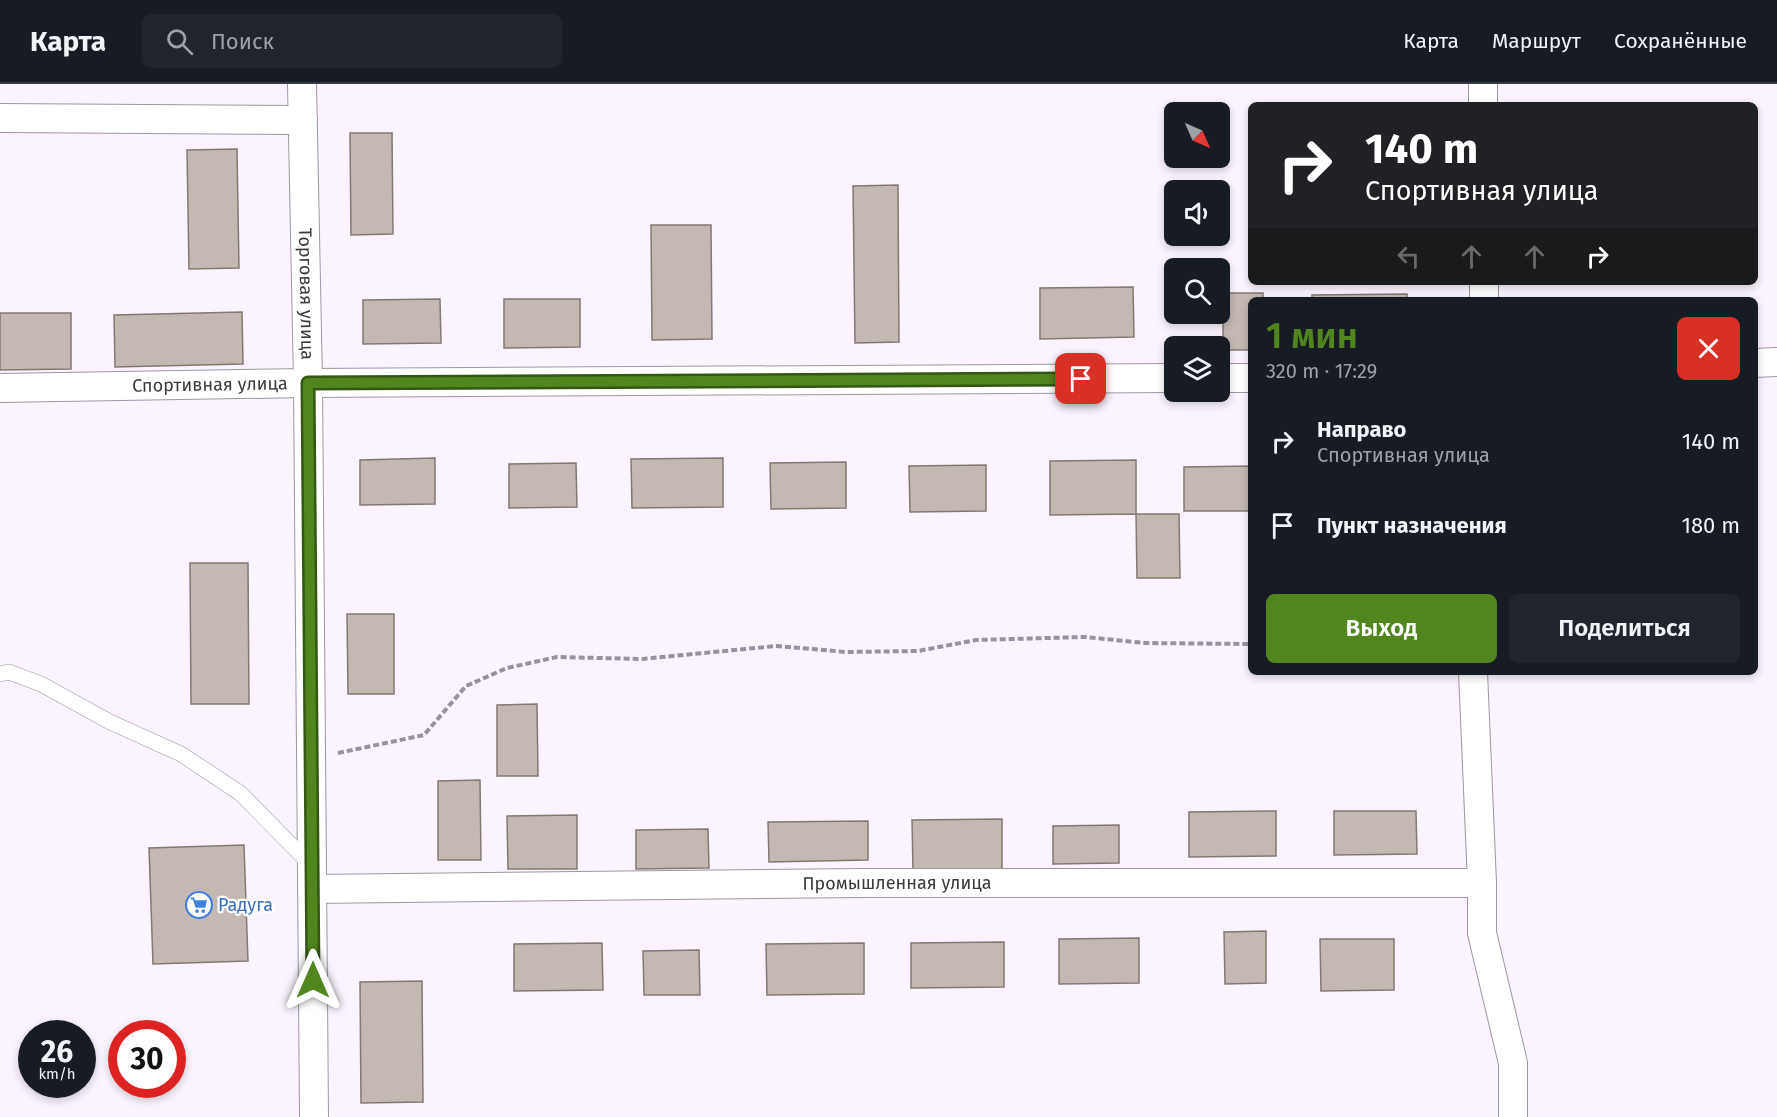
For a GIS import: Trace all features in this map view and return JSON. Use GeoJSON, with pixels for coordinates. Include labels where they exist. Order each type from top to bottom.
{"type":"FeatureCollection","features":[{"type":"Feature","properties":{"kind":"street","name":"Торговая улица"},"geometry":{"type":"LineString","coordinates":[[302,84],[308,383],[314,1117]]}},
{"type":"Feature","properties":{"kind":"street"},"geometry":{"type":"LineString","coordinates":[[1483,84],[1483,102]]}},
{"type":"Feature","properties":{"kind":"street"},"geometry":{"type":"LineString","coordinates":[[0,118],[303,120]]}},
{"type":"Feature","properties":{"kind":"street"},"geometry":{"type":"LineString","coordinates":[[1758,363],[1777,362]]}},
{"type":"Feature","properties":{"kind":"street","name":"Спортивная улица"},"geometry":{"type":"LineString","coordinates":[[0,388],[308,383],[1164,378]]}},
{"type":"Feature","properties":{"kind":"street"},"geometry":{"type":"LineString","coordinates":[[1230,378],[1248,378]]}},
{"type":"Feature","properties":{"kind":"street"},"geometry":{"type":"LineString","coordinates":[[1473,675],[1482,933],[1512,1063],[1513,1117]]}},
{"type":"Feature","properties":{"kind":"street","name":"Промышленная улица"},"geometry":{"type":"LineString","coordinates":[[312,878],[863,883],[1482,883]]}},
{"type":"Feature","properties":{"kind":"lane"},"geometry":{"type":"LineString","coordinates":[[0,674],[9,672],[41,684],[110,722],[181,754],[240,793],[312,878]]}},
{"type":"Feature","properties":{"kind":"path"},"geometry":{"type":"LineString","coordinates":[[311,759],[424,735],[466,686],[507,668],[557,657],[642,659],[776,646],[846,652],[918,651],[976,640],[1085,637],[1145,643],[1248,644]]}},
{"type":"Feature","properties":{"kind":"building"},"geometry":{"type":"Polygon","coordinates":[[[350,133],[392,133],[393,234],[351,235],[350,133]]]}},
{"type":"Feature","properties":{"kind":"building"},"geometry":{"type":"Polygon","coordinates":[[[237,149],[239,268],[189,269],[187,150],[237,149]]]}},
{"type":"Feature","properties":{"kind":"building"},"geometry":{"type":"Polygon","coordinates":[[[898,185],[899,342],[855,343],[853,186],[898,185]]]}},
{"type":"Feature","properties":{"kind":"building"},"geometry":{"type":"Polygon","coordinates":[[[651,225],[711,225],[712,339],[652,340],[651,225]]]}},
{"type":"Feature","properties":{"kind":"building"},"geometry":{"type":"Polygon","coordinates":[[[1133,287],[1134,337],[1040,339],[1040,288],[1133,287]]]}},
{"type":"Feature","properties":{"kind":"building"},"geometry":{"type":"Polygon","coordinates":[[[1230,293],[1263,293],[1263,297],[1248,297],[1248,350],[1230,350],[1230,336],[1223,336],[1223,324],[1230,324],[1230,293]]]}},
{"type":"Feature","properties":{"kind":"building"},"geometry":{"type":"Polygon","coordinates":[[[1407,294],[1407,297],[1312,297],[1312,295],[1407,294]]]}},
{"type":"Feature","properties":{"kind":"building"},"geometry":{"type":"Polygon","coordinates":[[[440,299],[441,343],[363,344],[363,300],[440,299]]]}},
{"type":"Feature","properties":{"kind":"building"},"geometry":{"type":"Polygon","coordinates":[[[504,299],[580,299],[580,347],[504,348],[504,299]]]}},
{"type":"Feature","properties":{"kind":"building"},"geometry":{"type":"Polygon","coordinates":[[[242,312],[243,364],[115,367],[114,315],[242,312]]]}},
{"type":"Feature","properties":{"kind":"building"},"geometry":{"type":"Polygon","coordinates":[[[0,313],[71,313],[71,369],[0,370],[0,313]]]}},
{"type":"Feature","properties":{"kind":"building"},"geometry":{"type":"Polygon","coordinates":[[[435,458],[435,504],[360,505],[360,460],[435,458]]]}},
{"type":"Feature","properties":{"kind":"building"},"geometry":{"type":"Polygon","coordinates":[[[723,458],[723,507],[632,508],[631,459],[723,458]]]}},
{"type":"Feature","properties":{"kind":"building"},"geometry":{"type":"Polygon","coordinates":[[[1136,460],[1136,514],[1050,515],[1050,461],[1136,460]]]}},
{"type":"Feature","properties":{"kind":"building"},"geometry":{"type":"Polygon","coordinates":[[[846,462],[846,508],[771,509],[770,463],[846,462]]]}},
{"type":"Feature","properties":{"kind":"building"},"geometry":{"type":"Polygon","coordinates":[[[576,463],[577,507],[509,508],[509,464],[576,463]]]}},
{"type":"Feature","properties":{"kind":"building"},"geometry":{"type":"Polygon","coordinates":[[[986,465],[986,511],[910,512],[909,466],[986,465]]]}},
{"type":"Feature","properties":{"kind":"building"},"geometry":{"type":"Polygon","coordinates":[[[1248,466],[1248,511],[1184,511],[1184,467],[1248,466]]]}},
{"type":"Feature","properties":{"kind":"building"},"geometry":{"type":"Polygon","coordinates":[[[1136,514],[1179,514],[1180,578],[1137,578],[1136,514]]]}},
{"type":"Feature","properties":{"kind":"building"},"geometry":{"type":"Polygon","coordinates":[[[190,563],[248,563],[249,704],[191,704],[190,563]]]}},
{"type":"Feature","properties":{"kind":"building"},"geometry":{"type":"Polygon","coordinates":[[[347,614],[394,614],[394,694],[348,694],[347,614]]]}},
{"type":"Feature","properties":{"kind":"building"},"geometry":{"type":"Polygon","coordinates":[[[537,704],[538,776],[497,776],[497,705],[537,704]]]}},
{"type":"Feature","properties":{"kind":"building"},"geometry":{"type":"Polygon","coordinates":[[[480,780],[481,860],[438,860],[438,781],[480,780]]]}},
{"type":"Feature","properties":{"kind":"building"},"geometry":{"type":"Polygon","coordinates":[[[1276,811],[1276,856],[1189,857],[1189,812],[1276,811]]]}},
{"type":"Feature","properties":{"kind":"building"},"geometry":{"type":"Polygon","coordinates":[[[1334,811],[1416,811],[1417,854],[1334,855],[1334,811]]]}},
{"type":"Feature","properties":{"kind":"building"},"geometry":{"type":"Polygon","coordinates":[[[577,815],[577,869],[508,869],[507,816],[577,815]]]}},
{"type":"Feature","properties":{"kind":"building"},"geometry":{"type":"Polygon","coordinates":[[[1002,819],[1002,869],[913,870],[912,820],[1002,819]]]}},
{"type":"Feature","properties":{"kind":"building"},"geometry":{"type":"Polygon","coordinates":[[[868,821],[868,860],[769,862],[768,822],[868,821]]]}},
{"type":"Feature","properties":{"kind":"building"},"geometry":{"type":"Polygon","coordinates":[[[1119,825],[1119,863],[1053,864],[1053,826],[1119,825]]]}},
{"type":"Feature","properties":{"kind":"building"},"geometry":{"type":"Polygon","coordinates":[[[708,829],[709,868],[636,869],[636,830],[708,829]]]}},
{"type":"Feature","properties":{"kind":"building","name":"Радуга"},"geometry":{"type":"Polygon","coordinates":[[[244,845],[248,961],[153,964],[149,848],[244,845]]]}},
{"type":"Feature","properties":{"kind":"building"},"geometry":{"type":"Polygon","coordinates":[[[1266,931],[1266,983],[1225,984],[1224,932],[1266,931]]]}},
{"type":"Feature","properties":{"kind":"building"},"geometry":{"type":"Polygon","coordinates":[[[1139,938],[1139,983],[1059,984],[1059,939],[1139,938]]]}},
{"type":"Feature","properties":{"kind":"building"},"geometry":{"type":"Polygon","coordinates":[[[1320,939],[1394,939],[1394,990],[1321,991],[1320,939]]]}},
{"type":"Feature","properties":{"kind":"building"},"geometry":{"type":"Polygon","coordinates":[[[1004,942],[1004,987],[911,988],[911,943],[1004,942]]]}},
{"type":"Feature","properties":{"kind":"building"},"geometry":{"type":"Polygon","coordinates":[[[602,943],[603,990],[514,991],[514,944],[602,943]]]}},
{"type":"Feature","properties":{"kind":"building"},"geometry":{"type":"Polygon","coordinates":[[[864,943],[864,994],[767,995],[766,944],[864,943]]]}},
{"type":"Feature","properties":{"kind":"building"},"geometry":{"type":"Polygon","coordinates":[[[699,950],[700,995],[644,995],[643,951],[699,950]]]}},
{"type":"Feature","properties":{"kind":"building"},"geometry":{"type":"Polygon","coordinates":[[[422,981],[423,1102],[361,1103],[360,982],[422,981]]]}},
{"type":"Feature","properties":{"kind":"place","name":"Радуга"},"geometry":{"type":"Point","coordinates":[199,905]}},
{"type":"Feature","properties":{"kind":"route"},"geometry":{"type":"LineString","coordinates":[[313,980],[308,383],[1081,379]]}}]}
